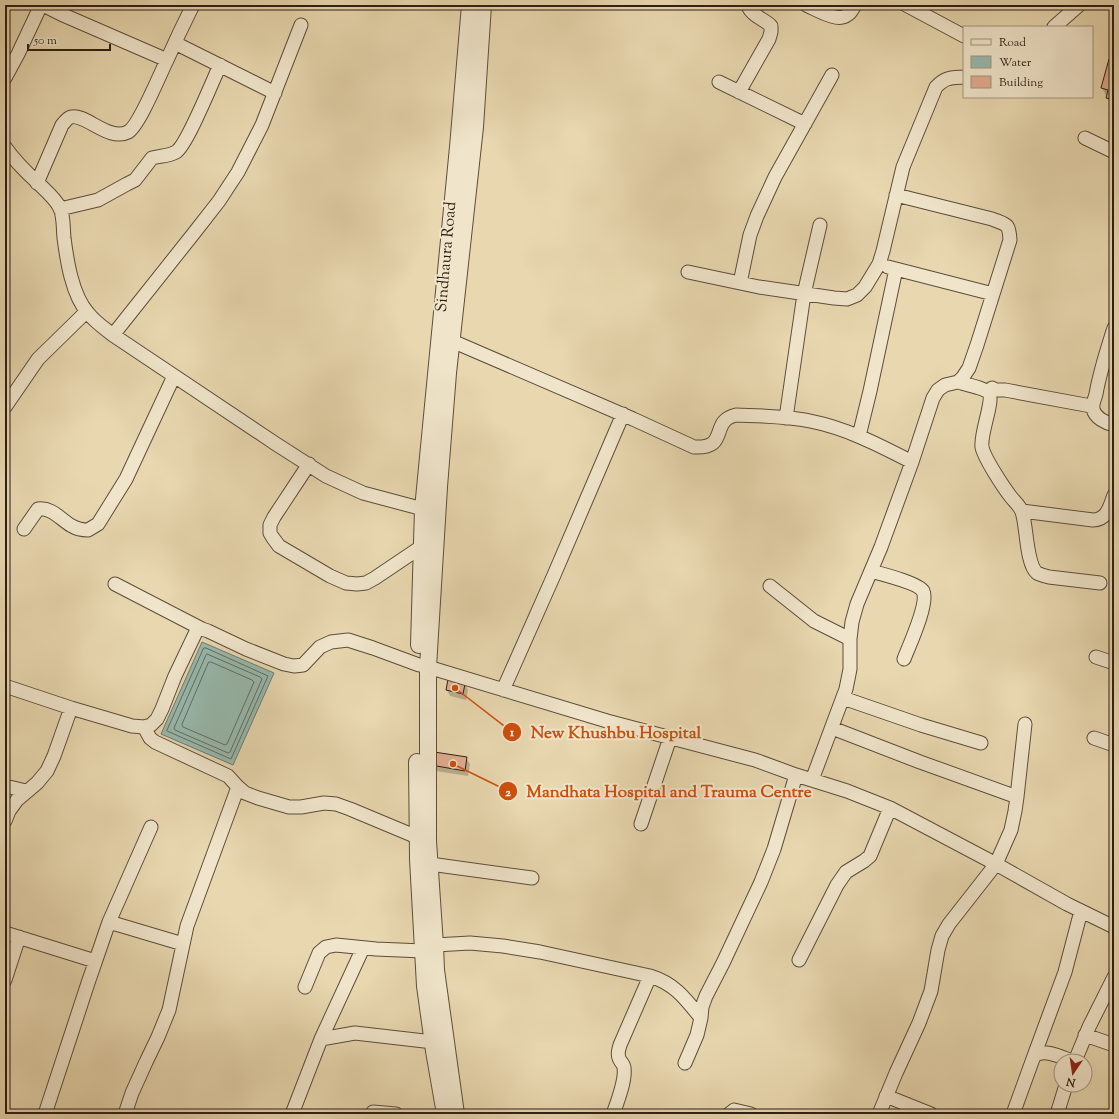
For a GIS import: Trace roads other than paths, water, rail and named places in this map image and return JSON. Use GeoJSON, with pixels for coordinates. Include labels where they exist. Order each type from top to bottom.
{"type":"FeatureCollection","features":[{"type":"Feature","properties":{"kind":"street"},"geometry":{"type":"LineString","coordinates":[[5,78],[42,5],[167,60]]}},
{"type":"Feature","properties":{"kind":"street"},"geometry":{"type":"LineString","coordinates":[[37,183],[66,119],[72,116],[80,118],[108,132],[119,134],[128,132],[134,127],[145,108],[193,5]]}},
{"type":"Feature","properties":{"kind":"street","name":"Sindhaura Road"},"geometry":{"type":"LineString","coordinates":[[424,666],[421,547],[423,508],[470,5]]}},
{"type":"Feature","properties":{"kind":"street"},"geometry":{"type":"LineString","coordinates":[[456,1114],[436,970],[429,948],[418,860],[417,784],[424,666],[448,373],[475,127],[483,5]]}},
{"type":"Feature","properties":{"kind":"street"},"geometry":{"type":"LineString","coordinates":[[739,92],[772,32],[771,26],[767,21],[752,13],[749,5]]}},
{"type":"Feature","properties":{"kind":"street"},"geometry":{"type":"LineString","coordinates":[[806,5],[826,14],[842,18],[847,16],[855,5]]}},
{"type":"Feature","properties":{"kind":"street"},"geometry":{"type":"LineString","coordinates":[[906,5],[963,35]]}},
{"type":"Feature","properties":{"kind":"street"},"geometry":{"type":"LineString","coordinates":[[1055,26],[1079,5]]}},
{"type":"Feature","properties":{"kind":"street"},"geometry":{"type":"LineString","coordinates":[[113,335],[219,201],[234,178],[262,125],[301,25]]}},
{"type":"Feature","properties":{"kind":"street"},"geometry":{"type":"LineString","coordinates":[[175,43],[275,93]]}},
{"type":"Feature","properties":{"kind":"street"},"geometry":{"type":"LineString","coordinates":[[60,209],[98,200],[135,180],[152,158],[176,152],[191,129],[220,65]]}},
{"type":"Feature","properties":{"kind":"street"},"geometry":{"type":"LineString","coordinates":[[740,283],[750,235],[757,216],[775,177],[832,75]]}},
{"type":"Feature","properties":{"kind":"street"},"geometry":{"type":"LineString","coordinates":[[688,272],[804,294],[847,299],[857,295],[865,287],[879,264],[903,168],[936,87],[947,78],[963,77]]}},
{"type":"Feature","properties":{"kind":"street"},"geometry":{"type":"LineString","coordinates":[[719,82],[805,124]]}},
{"type":"Feature","properties":{"kind":"street"},"geometry":{"type":"LineString","coordinates":[[1085,138],[1114,152]]}},
{"type":"Feature","properties":{"kind":"street"},"geometry":{"type":"LineString","coordinates":[[5,147],[37,183],[53,198],[60,209],[72,281],[79,300],[86,312],[96,322],[174,376],[326,476],[363,493],[390,501],[423,508]]}},
{"type":"Feature","properties":{"kind":"street"},"geometry":{"type":"LineString","coordinates":[[896,195],[992,219],[1005,224],[1009,229],[1010,240],[977,345],[968,368],[958,382]]}},
{"type":"Feature","properties":{"kind":"street"},"geometry":{"type":"LineString","coordinates":[[786,418],[804,294],[820,224]]}},
{"type":"Feature","properties":{"kind":"street"},"geometry":{"type":"LineString","coordinates":[[879,264],[993,294]]}},
{"type":"Feature","properties":{"kind":"street"},"geometry":{"type":"LineString","coordinates":[[859,436],[896,269]]}},
{"type":"Feature","properties":{"kind":"street"},"geometry":{"type":"LineString","coordinates":[[5,407],[38,359],[86,312]]}},
{"type":"Feature","properties":{"kind":"street"},"geometry":{"type":"LineString","coordinates":[[1114,328],[1098,380],[1093,408],[1095,414],[1114,426]]}},
{"type":"Feature","properties":{"kind":"street"},"geometry":{"type":"LineString","coordinates":[[452,341],[622,414],[694,447],[710,446],[716,440],[724,421],[730,416],[736,415],[786,418],[809,421],[838,428],[859,436],[912,462]]}},
{"type":"Feature","properties":{"kind":"street"},"geometry":{"type":"LineString","coordinates":[[24,529],[38,509],[43,509],[55,514],[72,526],[81,530],[88,530],[98,524],[126,479],[174,376]]}},
{"type":"Feature","properties":{"kind":"street"},"geometry":{"type":"LineString","coordinates":[[812,780],[846,689],[850,668],[850,640],[852,622],[856,610],[912,462],[933,398],[938,390],[944,385],[958,382],[989,393],[990,399],[982,447],[988,462],[1010,496],[1022,510],[1029,555],[1033,568],[1036,572],[1049,577],[1100,583]]}},
{"type":"Feature","properties":{"kind":"street"},"geometry":{"type":"LineString","coordinates":[[992,388],[995,390],[1005,390],[1091,406],[1093,408]]}},
{"type":"Feature","properties":{"kind":"street"},"geometry":{"type":"LineString","coordinates":[[503,690],[554,575],[622,414]]}},
{"type":"Feature","properties":{"kind":"street"},"geometry":{"type":"LineString","coordinates":[[309,464],[270,525],[270,533],[280,546],[330,576],[346,583],[357,584],[375,578],[421,547]]}},
{"type":"Feature","properties":{"kind":"street"},"geometry":{"type":"LineString","coordinates":[[1022,510],[1099,520],[1108,511],[1114,495]]}},
{"type":"Feature","properties":{"kind":"street"},"geometry":{"type":"LineString","coordinates":[[871,571],[906,582],[916,586],[922,591],[924,598],[922,612],[904,659]]}},
{"type":"Feature","properties":{"kind":"street"},"geometry":{"type":"LineString","coordinates":[[115,584],[202,629],[284,664],[294,666],[302,665],[320,648],[331,642],[348,640],[424,666],[606,721],[755,760],[847,791],[890,808],[996,864],[1067,904],[1114,927]]}},
{"type":"Feature","properties":{"kind":"street"},"geometry":{"type":"LineString","coordinates":[[770,586],[814,621],[850,640]]}},
{"type":"Feature","properties":{"kind":"street"},"geometry":{"type":"LineString","coordinates":[[5,686],[132,726],[144,727],[152,725],[157,719],[194,634],[198,630],[202,629]]}},
{"type":"Feature","properties":{"kind":"street"},"geometry":{"type":"LineString","coordinates":[[1096,656],[1114,663]]}},
{"type":"Feature","properties":{"kind":"street"},"geometry":{"type":"LineString","coordinates":[[424,666],[428,841],[430,864],[429,948],[425,986],[445,1114]]}},
{"type":"Feature","properties":{"kind":"street"},"geometry":{"type":"LineString","coordinates":[[843,698],[921,725],[981,743]]}},
{"type":"Feature","properties":{"kind":"street"},"geometry":{"type":"LineString","coordinates":[[5,822],[17,800],[38,782],[47,771],[54,756],[71,708]]}},
{"type":"Feature","properties":{"kind":"street"},"geometry":{"type":"LineString","coordinates":[[879,1114],[896,1073],[920,1023],[931,991],[942,936],[949,924],[996,864],[1011,830],[1018,796],[1025,724]]}},
{"type":"Feature","properties":{"kind":"street"},"geometry":{"type":"LineString","coordinates":[[144,727],[150,738],[155,742],[228,776],[245,793],[288,807],[300,807],[324,803],[336,804],[417,837]]}},
{"type":"Feature","properties":{"kind":"street"},"geometry":{"type":"LineString","coordinates":[[832,728],[920,762],[1018,796]]}},
{"type":"Feature","properties":{"kind":"street"},"geometry":{"type":"LineString","coordinates":[[641,824],[670,738]]}},
{"type":"Feature","properties":{"kind":"street"},"geometry":{"type":"LineString","coordinates":[[1094,738],[1114,745]]}},
{"type":"Feature","properties":{"kind":"street"},"geometry":{"type":"LineString","coordinates":[[685,1063],[697,1034],[702,1007],[706,996],[764,875],[774,849],[796,775]]}},
{"type":"Feature","properties":{"kind":"street"},"geometry":{"type":"LineString","coordinates":[[5,786],[26,791]]}},
{"type":"Feature","properties":{"kind":"street"},"geometry":{"type":"LineString","coordinates":[[125,1114],[140,1074],[169,1010],[187,926],[238,787]]}},
{"type":"Feature","properties":{"kind":"street"},"geometry":{"type":"LineString","coordinates":[[799,960],[837,885],[846,872],[870,856],[890,808]]}},
{"type":"Feature","properties":{"kind":"street"},"geometry":{"type":"LineString","coordinates":[[45,1114],[109,922],[151,827]]}},
{"type":"Feature","properties":{"kind":"street"},"geometry":{"type":"LineString","coordinates":[[430,864],[532,878]]}},
{"type":"Feature","properties":{"kind":"street"},"geometry":{"type":"LineString","coordinates":[[1013,1114],[1065,972],[1081,911]]}},
{"type":"Feature","properties":{"kind":"street"},"geometry":{"type":"LineString","coordinates":[[109,922],[183,944]]}},
{"type":"Feature","properties":{"kind":"street"},"geometry":{"type":"LineString","coordinates":[[5,933],[95,961]]}},
{"type":"Feature","properties":{"kind":"street"},"geometry":{"type":"LineString","coordinates":[[5,980],[19,937]]}},
{"type":"Feature","properties":{"kind":"street"},"geometry":{"type":"LineString","coordinates":[[305,987],[319,952],[326,947],[336,945],[363,948],[429,948],[470,943],[503,946],[540,952],[660,979],[673,987],[686,998],[701,1018]]}},
{"type":"Feature","properties":{"kind":"street"},"geometry":{"type":"LineString","coordinates":[[292,1114],[321,1039],[363,948]]}},
{"type":"Feature","properties":{"kind":"street"},"geometry":{"type":"LineString","coordinates":[[613,1114],[624,1080],[625,1071],[624,1065],[618,1054],[620,1045],[650,976]]}},
{"type":"Feature","properties":{"kind":"street"},"geometry":{"type":"LineString","coordinates":[[1077,1053],[1114,977]]}},
{"type":"Feature","properties":{"kind":"street"},"geometry":{"type":"LineString","coordinates":[[321,1039],[355,1033],[433,1042]]}},
{"type":"Feature","properties":{"kind":"street"},"geometry":{"type":"LineString","coordinates":[[1085,1035],[1114,1045]]}},
{"type":"Feature","properties":{"kind":"street"},"geometry":{"type":"LineString","coordinates":[[1034,1056],[1038,1053],[1044,1052],[1053,1055]]}},
{"type":"Feature","properties":{"kind":"street"},"geometry":{"type":"LineString","coordinates":[[1057,1114],[1064,1093]]}},
{"type":"Feature","properties":{"kind":"street"},"geometry":{"type":"LineString","coordinates":[[886,1096],[931,1114]]}},
{"type":"Feature","properties":{"kind":"street"},"geometry":{"type":"LineString","coordinates":[[729,1114],[734,1110],[751,1114]]}},
{"type":"Feature","properties":{"kind":"street"},"geometry":{"type":"LineString","coordinates":[[373,1112],[396,1114]]}},
{"type":"Feature","properties":{"kind":"water"},"geometry":{"type":"Polygon","coordinates":[[[202,642],[274,673],[233,765],[161,734],[202,642]]]}},
{"type":"Feature","properties":{"kind":"place","name":"New Khushbu Hospital"},"geometry":{"type":"Point","coordinates":[455,688]}},
{"type":"Feature","properties":{"kind":"place","name":"Mandhata Hospital and Trauma Centre"},"geometry":{"type":"Point","coordinates":[453,764]}}]}
